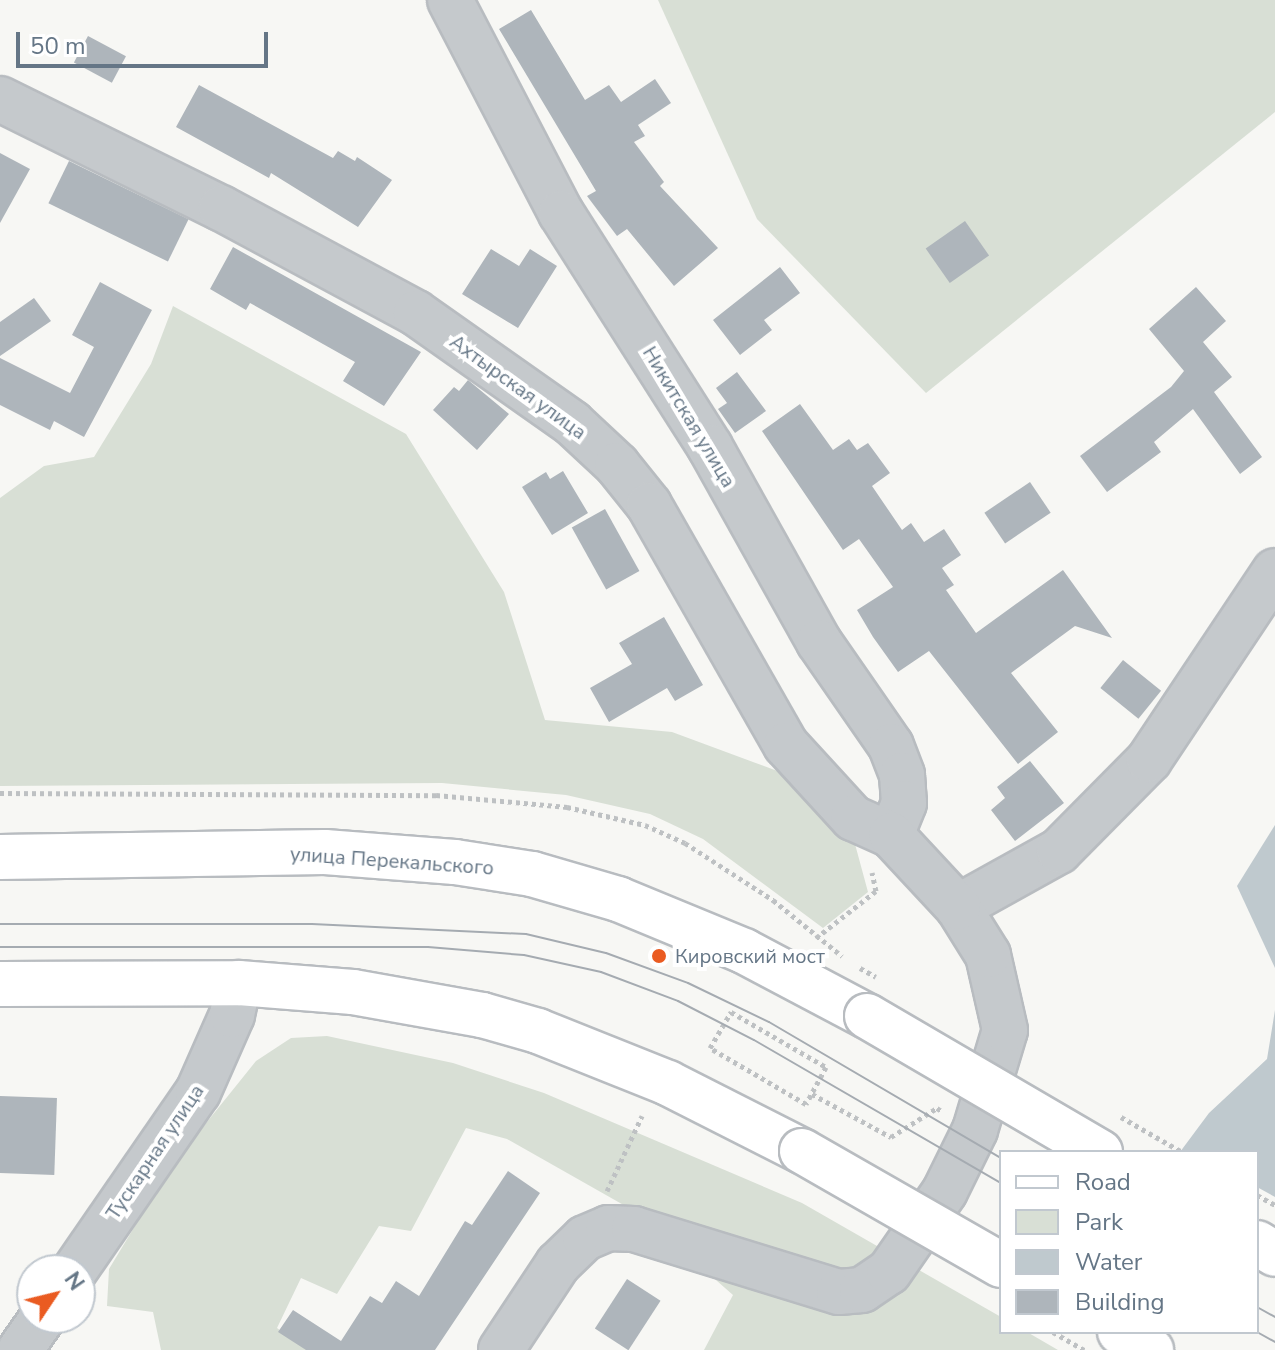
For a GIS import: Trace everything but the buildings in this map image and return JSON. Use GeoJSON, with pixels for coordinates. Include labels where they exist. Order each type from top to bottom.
{"type":"FeatureCollection","features":[{"type":"Feature","properties":{"kind":"main road","name":"улица Перекальского"},"geometry":{"type":"LineString","coordinates":[[0,857],[325,852],[455,862],[532,874],[618,899],[744,951],[867,1016],[1097,1150]]}},
{"type":"Feature","properties":{"kind":"main road"},"geometry":{"type":"LineString","coordinates":[[0,984],[239,983],[353,992],[538,1031],[668,1083],[802,1151],[999,1264]]}},
{"type":"Feature","properties":{"kind":"main road"},"geometry":{"type":"LineString","coordinates":[[1123,1334],[1151,1350]]}},
{"type":"Feature","properties":{"kind":"street","name":"Никитская улица"},"geometry":{"type":"LineString","coordinates":[[450,0],[561,213],[710,447],[819,642],[891,746],[902,775],[904,803],[881,850]]}},
{"type":"Feature","properties":{"kind":"street","name":"Ахтырская улица"},"geometry":{"type":"LineString","coordinates":[[0,99],[221,208],[416,313],[572,423],[617,465],[649,505],[786,745],[881,850]]}},
{"type":"Feature","properties":{"kind":"street"},"geometry":{"type":"LineString","coordinates":[[958,907],[1059,851],[1149,760],[1275,571]]}},
{"type":"Feature","properties":{"kind":"street"},"geometry":{"type":"LineString","coordinates":[[501,1350],[558,1264],[585,1238],[608,1228],[634,1229],[839,1292],[862,1290],[889,1272],[945,1191],[975,1130],[1005,1030],[988,955],[958,907],[881,850]]}},
{"type":"Feature","properties":{"kind":"street","name":"Тускарная улица"},"geometry":{"type":"LineString","coordinates":[[86,1254],[198,1092],[232,1015],[239,983]]}},
{"type":"Feature","properties":{"kind":"path"},"geometry":{"type":"LineString","coordinates":[[816,938],[876,891],[881,850]]}},
{"type":"Feature","properties":{"kind":"path"},"geometry":{"type":"LineString","coordinates":[[731,1012],[826,1067],[812,1094],[806,1104],[710,1048],[731,1012]]}},
{"type":"Feature","properties":{"kind":"path"},"geometry":{"type":"LineString","coordinates":[[812,1094],[891,1137],[937,1108]]}},
{"type":"Feature","properties":{"kind":"path"},"geometry":{"type":"LineString","coordinates":[[628,1110],[655,1122]]}},
{"type":"Feature","properties":{"kind":"path"},"geometry":{"type":"LineString","coordinates":[[585,1238],[642,1116]]}},
{"type":"Feature","properties":{"kind":"path"},"geometry":{"type":"LineString","coordinates":[[1056,1334],[1084,1350]]}},
{"type":"Feature","properties":{"kind":"green space"},"geometry":{"type":"Polygon","coordinates":[[[658,0],[1275,0],[1275,112],[926,393],[757,219],[658,0]]]}},
{"type":"Feature","properties":{"kind":"green space"},"geometry":{"type":"Polygon","coordinates":[[[173,306],[406,434],[504,592],[545,720],[672,732],[780,772],[852,833],[868,892],[823,928],[703,839],[650,814],[566,795],[442,783],[0,786],[0,498],[44,466],[94,457],[151,364],[173,306]]]}},
{"type":"Feature","properties":{"kind":"green space"},"geometry":{"type":"Polygon","coordinates":[[[327,1036],[453,1063],[544,1093],[802,1203],[999,1316],[999,1334],[1030,1334],[1058,1350],[704,1350],[733,1295],[643,1216],[507,1139],[466,1128],[411,1231],[379,1226],[337,1294],[301,1278],[277,1328],[307,1350],[161,1350],[153,1312],[107,1306],[109,1269],[170,1168],[256,1061],[291,1038],[327,1036]]]}},
{"type":"Feature","properties":{"kind":"water"},"geometry":{"type":"Polygon","coordinates":[[[1275,825],[1275,968],[1237,886],[1275,825]]]}},
{"type":"Feature","properties":{"kind":"water"},"geometry":{"type":"Polygon","coordinates":[[[1275,1010],[1275,1282],[1259,1316],[1259,1150],[1181,1150],[1209,1113],[1267,1059],[1275,1010]]]}},
{"type":"Feature","properties":{"kind":"pier"},"geometry":{"type":"Polygon","coordinates":[[[1259,1188],[1275,1197],[1275,1291],[1259,1320],[1259,1188]]]}},
{"type":"Feature","properties":{"kind":"pier"},"geometry":{"type":"Polygon","coordinates":[[[1072,1334],[1255,1334],[1255,1350],[1072,1350],[1072,1334]]]}},
{"type":"Feature","properties":{"kind":"tram line"},"geometry":{"type":"LineString","coordinates":[[0,924],[312,924],[526,934],[606,953],[688,983],[769,1022],[999,1157]]}},
{"type":"Feature","properties":{"kind":"tram line"},"geometry":{"type":"LineString","coordinates":[[0,947],[428,947],[524,955],[601,972],[678,1001],[754,1040],[999,1182]]}},
{"type":"Feature","properties":{"kind":"tram line"},"geometry":{"type":"LineString","coordinates":[[1259,1308],[1275,1317]]}},
{"type":"Feature","properties":{"kind":"tram line"},"geometry":{"type":"LineString","coordinates":[[1259,1333],[1275,1342]]}},
{"type":"Feature","properties":{"kind":"place","name":"Кировский мост"},"geometry":{"type":"Point","coordinates":[659,956]}}]}
